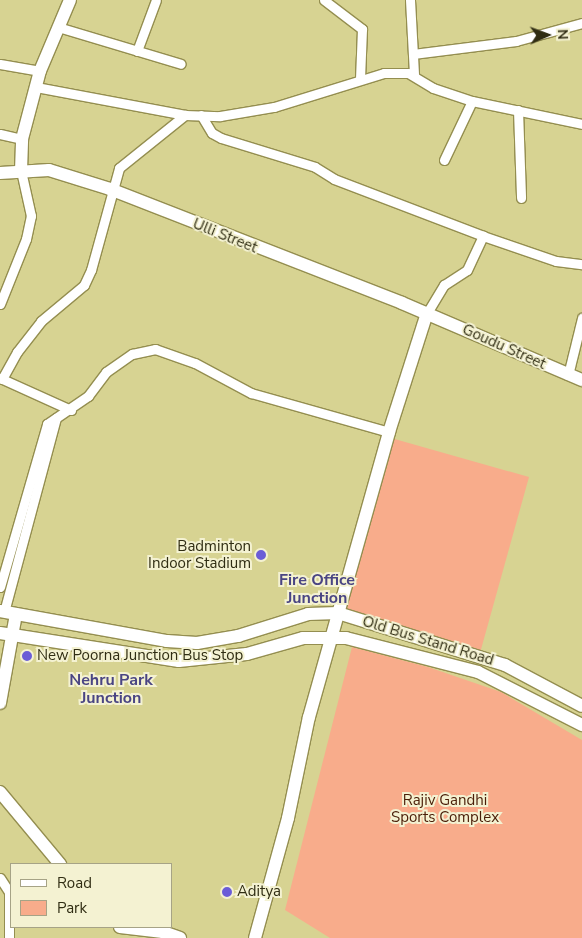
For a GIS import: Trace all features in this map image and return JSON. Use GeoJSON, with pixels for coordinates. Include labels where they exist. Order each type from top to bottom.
{"type":"FeatureCollection","features":[{"type":"Feature","properties":{"kind":"main road"},"geometry":{"type":"LineString","coordinates":[[21,171],[22,139],[40,71],[70,0]]}},
{"type":"Feature","properties":{"kind":"main road","name":"Ulli Street"},"geometry":{"type":"LineString","coordinates":[[0,173],[49,170],[110,190],[427,313]]}},
{"type":"Feature","properties":{"kind":"main road"},"geometry":{"type":"LineString","coordinates":[[255,938],[288,818],[291,797],[331,636],[389,432],[427,313]]}},
{"type":"Feature","properties":{"kind":"main road","name":"Goudu Street"},"geometry":{"type":"LineString","coordinates":[[427,313],[582,380]]}},
{"type":"Feature","properties":{"kind":"main road"},"geometry":{"type":"LineString","coordinates":[[0,703],[7,612]]}},
{"type":"Feature","properties":{"kind":"main road","name":"Old Bus Stand Road"},"geometry":{"type":"LineString","coordinates":[[7,612],[167,641],[197,643],[238,636],[308,614],[338,613],[505,665],[582,706]]}},
{"type":"Feature","properties":{"kind":"main road","name":"Old Bus Stand Road"},"geometry":{"type":"LineString","coordinates":[[6,635],[179,661],[247,654],[303,638],[331,636],[392,648],[478,672],[582,725]]}},
{"type":"Feature","properties":{"kind":"main road"},"geometry":{"type":"LineString","coordinates":[[478,672],[483,657]]}},
{"type":"Feature","properties":{"kind":"main road"},"geometry":{"type":"LineString","coordinates":[[0,792],[59,863]]}},
{"type":"Feature","properties":{"kind":"main road"},"geometry":{"type":"LineString","coordinates":[[129,928],[163,932],[180,938]]}},
{"type":"Feature","properties":{"kind":"street"},"geometry":{"type":"LineString","coordinates":[[137,51],[156,0]]}},
{"type":"Feature","properties":{"kind":"street"},"geometry":{"type":"LineString","coordinates":[[324,0],[362,29],[360,79]]}},
{"type":"Feature","properties":{"kind":"street"},"geometry":{"type":"LineString","coordinates":[[410,0],[414,75]]}},
{"type":"Feature","properties":{"kind":"street"},"geometry":{"type":"LineString","coordinates":[[413,54],[516,41],[582,24]]}},
{"type":"Feature","properties":{"kind":"street"},"geometry":{"type":"LineString","coordinates":[[58,28],[181,64]]}},
{"type":"Feature","properties":{"kind":"street"},"geometry":{"type":"LineString","coordinates":[[0,64],[40,71]]}},
{"type":"Feature","properties":{"kind":"street"},"geometry":{"type":"LineString","coordinates":[[36,87],[185,115],[201,115],[260,111],[360,79],[397,72],[414,75],[433,88],[472,100],[582,124]]}},
{"type":"Feature","properties":{"kind":"street"},"geometry":{"type":"LineString","coordinates":[[444,160],[472,100]]}},
{"type":"Feature","properties":{"kind":"street"},"geometry":{"type":"LineString","coordinates":[[518,110],[522,198]]}},
{"type":"Feature","properties":{"kind":"street"},"geometry":{"type":"LineString","coordinates":[[71,410],[1,378],[17,352],[41,321],[84,285],[98,247],[110,190],[123,162],[185,115]]}},
{"type":"Feature","properties":{"kind":"street"},"geometry":{"type":"LineString","coordinates":[[201,115],[212,132],[221,138],[315,167],[341,182],[483,236],[556,261],[582,264]]}},
{"type":"Feature","properties":{"kind":"street"},"geometry":{"type":"LineString","coordinates":[[0,134],[22,139]]}},
{"type":"Feature","properties":{"kind":"street"},"geometry":{"type":"LineString","coordinates":[[0,304],[26,239],[31,216],[21,171]]}},
{"type":"Feature","properties":{"kind":"street"},"geometry":{"type":"LineString","coordinates":[[427,313],[444,285],[467,270],[483,236]]}},
{"type":"Feature","properties":{"kind":"street"},"geometry":{"type":"LineString","coordinates":[[568,375],[582,318]]}},
{"type":"Feature","properties":{"kind":"street"},"geometry":{"type":"LineString","coordinates":[[0,586],[42,433],[47,424],[71,410],[88,396],[117,362],[132,354],[155,349],[195,364],[250,392],[389,432]]}},
{"type":"Feature","properties":{"kind":"street"},"geometry":{"type":"LineString","coordinates":[[7,612],[56,418]]}},
{"type":"Feature","properties":{"kind":"street"},"geometry":{"type":"LineString","coordinates":[[0,878],[9,892],[9,938]]}},
{"type":"Feature","properties":{"kind":"green space"},"geometry":{"type":"Polygon","coordinates":[[[384,436],[529,477],[480,653],[336,612],[384,436]]]}},
{"type":"Feature","properties":{"kind":"green space","name":"Rajiv Gandhi Sports Complex"},"geometry":{"type":"Polygon","coordinates":[[[352,647],[428,667],[501,692],[582,740],[582,938],[330,938],[285,910],[352,647]]]}},
{"type":"Feature","properties":{"kind":"place","name":"Badminton Indoor Stadium"},"geometry":{"type":"Point","coordinates":[261,555]}},
{"type":"Feature","properties":{"kind":"place","name":"New Poorna Junction Bus Stop"},"geometry":{"type":"Point","coordinates":[27,656]}},
{"type":"Feature","properties":{"kind":"place","name":"Aditya"},"geometry":{"type":"Point","coordinates":[227,892]}},
{"type":"Feature","properties":{"kind":"district","name":"Fire Office Junction"},"geometry":{"type":"Point","coordinates":[317,589]}},
{"type":"Feature","properties":{"kind":"district","name":"Nehru Park Junction"},"geometry":{"type":"Point","coordinates":[111,689]}}]}
